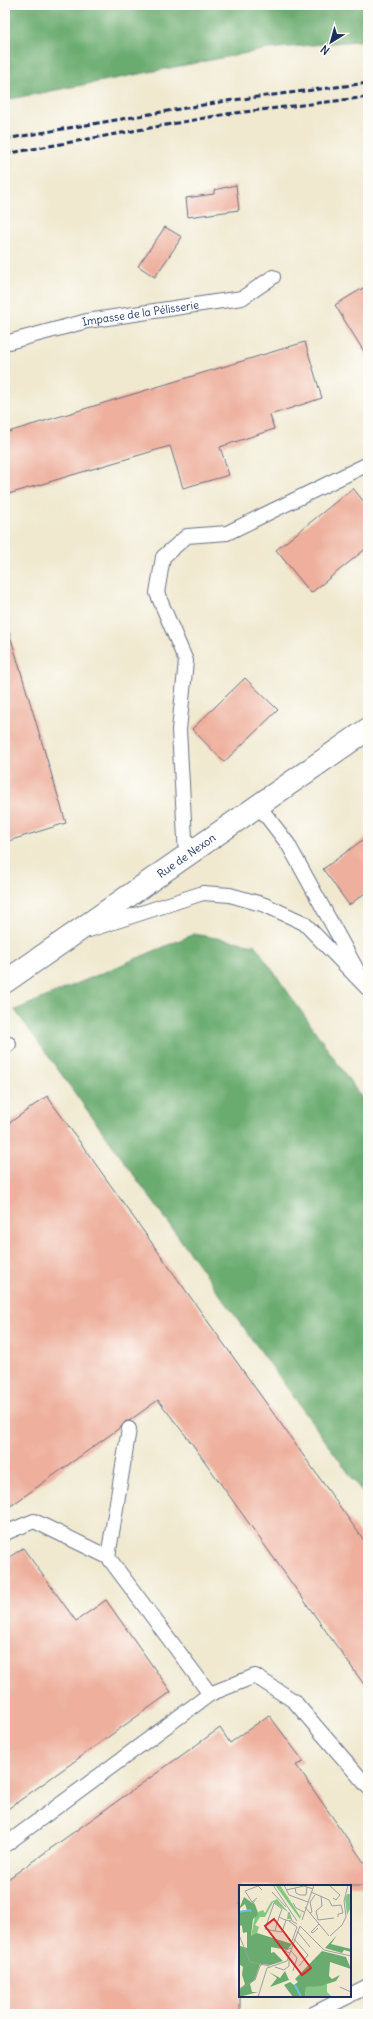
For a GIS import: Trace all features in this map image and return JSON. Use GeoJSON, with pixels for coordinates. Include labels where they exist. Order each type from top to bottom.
{"type":"FeatureCollection","features":[{"type":"Feature","properties":{"kind":"main road","name":"Rue de Nexon"},"geometry":{"type":"LineString","coordinates":[[5,982],[368,729]]}},
{"type":"Feature","properties":{"kind":"lane","name":"Impasse de la Pélisserie"},"geometry":{"type":"LineString","coordinates":[[5,344],[87,321],[242,298],[273,277]]}},
{"type":"Feature","properties":{"kind":"lane"},"geometry":{"type":"LineString","coordinates":[[186,856],[179,730],[186,661],[157,593],[163,557],[188,536],[227,533],[368,464]]}},
{"type":"Feature","properties":{"kind":"lane"},"geometry":{"type":"LineString","coordinates":[[258,805],[288,844],[367,988]]}},
{"type":"Feature","properties":{"kind":"lane"},"geometry":{"type":"LineString","coordinates":[[71,936],[203,893],[230,895],[265,905],[304,923],[367,988]]}},
{"type":"Feature","properties":{"kind":"lane"},"geometry":{"type":"LineString","coordinates":[[108,1557],[129,1429]]}},
{"type":"Feature","properties":{"kind":"lane"},"geometry":{"type":"LineString","coordinates":[[5,1533],[34,1521],[108,1557],[210,1694]]}},
{"type":"Feature","properties":{"kind":"lane"},"geometry":{"type":"LineString","coordinates":[[5,1845],[210,1694],[255,1676],[294,1701],[368,1787]]}},
{"type":"Feature","properties":{"kind":"lane"},"geometry":{"type":"LineString","coordinates":[[351,1995],[368,1986]]}},
{"type":"Feature","properties":{"kind":"lane"},"geometry":{"type":"LineString","coordinates":[[314,2014],[347,1997]]}},
{"type":"Feature","properties":{"kind":"green space"},"geometry":{"type":"Polygon","coordinates":[[[5,5],[368,5],[368,40],[268,49],[5,100],[5,5]]]}},
{"type":"Feature","properties":{"kind":"green space"},"geometry":{"type":"Polygon","coordinates":[[[194,934],[255,945],[368,1107],[368,1500],[15,1010],[194,934]]]}},
{"type":"Feature","properties":{"kind":"building"},"geometry":{"type":"Polygon","coordinates":[[[236,185],[239,210],[188,217],[186,198],[214,194],[214,190],[236,185]]]}},
{"type":"Feature","properties":{"kind":"building"},"geometry":{"type":"Polygon","coordinates":[[[165,227],[182,237],[155,277],[138,266],[165,227]]]}},
{"type":"Feature","properties":{"kind":"building"},"geometry":{"type":"Polygon","coordinates":[[[368,285],[368,358],[335,305],[368,285]]]}},
{"type":"Feature","properties":{"kind":"building"},"geometry":{"type":"Polygon","coordinates":[[[305,342],[322,398],[270,415],[274,429],[220,447],[229,475],[183,488],[170,446],[5,495],[5,433],[305,342]]]}},
{"type":"Feature","properties":{"kind":"building"},"geometry":{"type":"Polygon","coordinates":[[[353,488],[368,507],[368,547],[311,593],[276,550],[353,488]]]}},
{"type":"Feature","properties":{"kind":"building"},"geometry":{"type":"Polygon","coordinates":[[[9,632],[66,823],[5,842],[5,633],[9,632]]]}},
{"type":"Feature","properties":{"kind":"building"},"geometry":{"type":"Polygon","coordinates":[[[245,678],[278,710],[224,762],[192,729],[245,678]]]}},
{"type":"Feature","properties":{"kind":"building"},"geometry":{"type":"Polygon","coordinates":[[[368,836],[368,891],[349,905],[323,869],[368,836]]]}},
{"type":"Feature","properties":{"kind":"building"},"geometry":{"type":"Polygon","coordinates":[[[47,1096],[368,1546],[368,1690],[193,1445],[158,1400],[129,1421],[126,1421],[121,1427],[5,1510],[5,1126],[47,1096]]]}},
{"type":"Feature","properties":{"kind":"building"},"geometry":{"type":"Polygon","coordinates":[[[23,1548],[76,1621],[106,1600],[171,1692],[5,1811],[5,1560],[23,1548]]]}},
{"type":"Feature","properties":{"kind":"building"},"geometry":{"type":"Polygon","coordinates":[[[269,1715],[304,1762],[296,1765],[368,1868],[368,1886],[239,1885],[240,2014],[5,2014],[5,1881],[220,1728],[230,1743],[269,1715]]]}},
{"type":"Feature","properties":{"kind":"railway"},"geometry":{"type":"LineString","coordinates":[[5,139],[226,101],[368,83]]}},
{"type":"Feature","properties":{"kind":"railway"},"geometry":{"type":"LineString","coordinates":[[5,154],[227,114],[368,97]]}}]}
